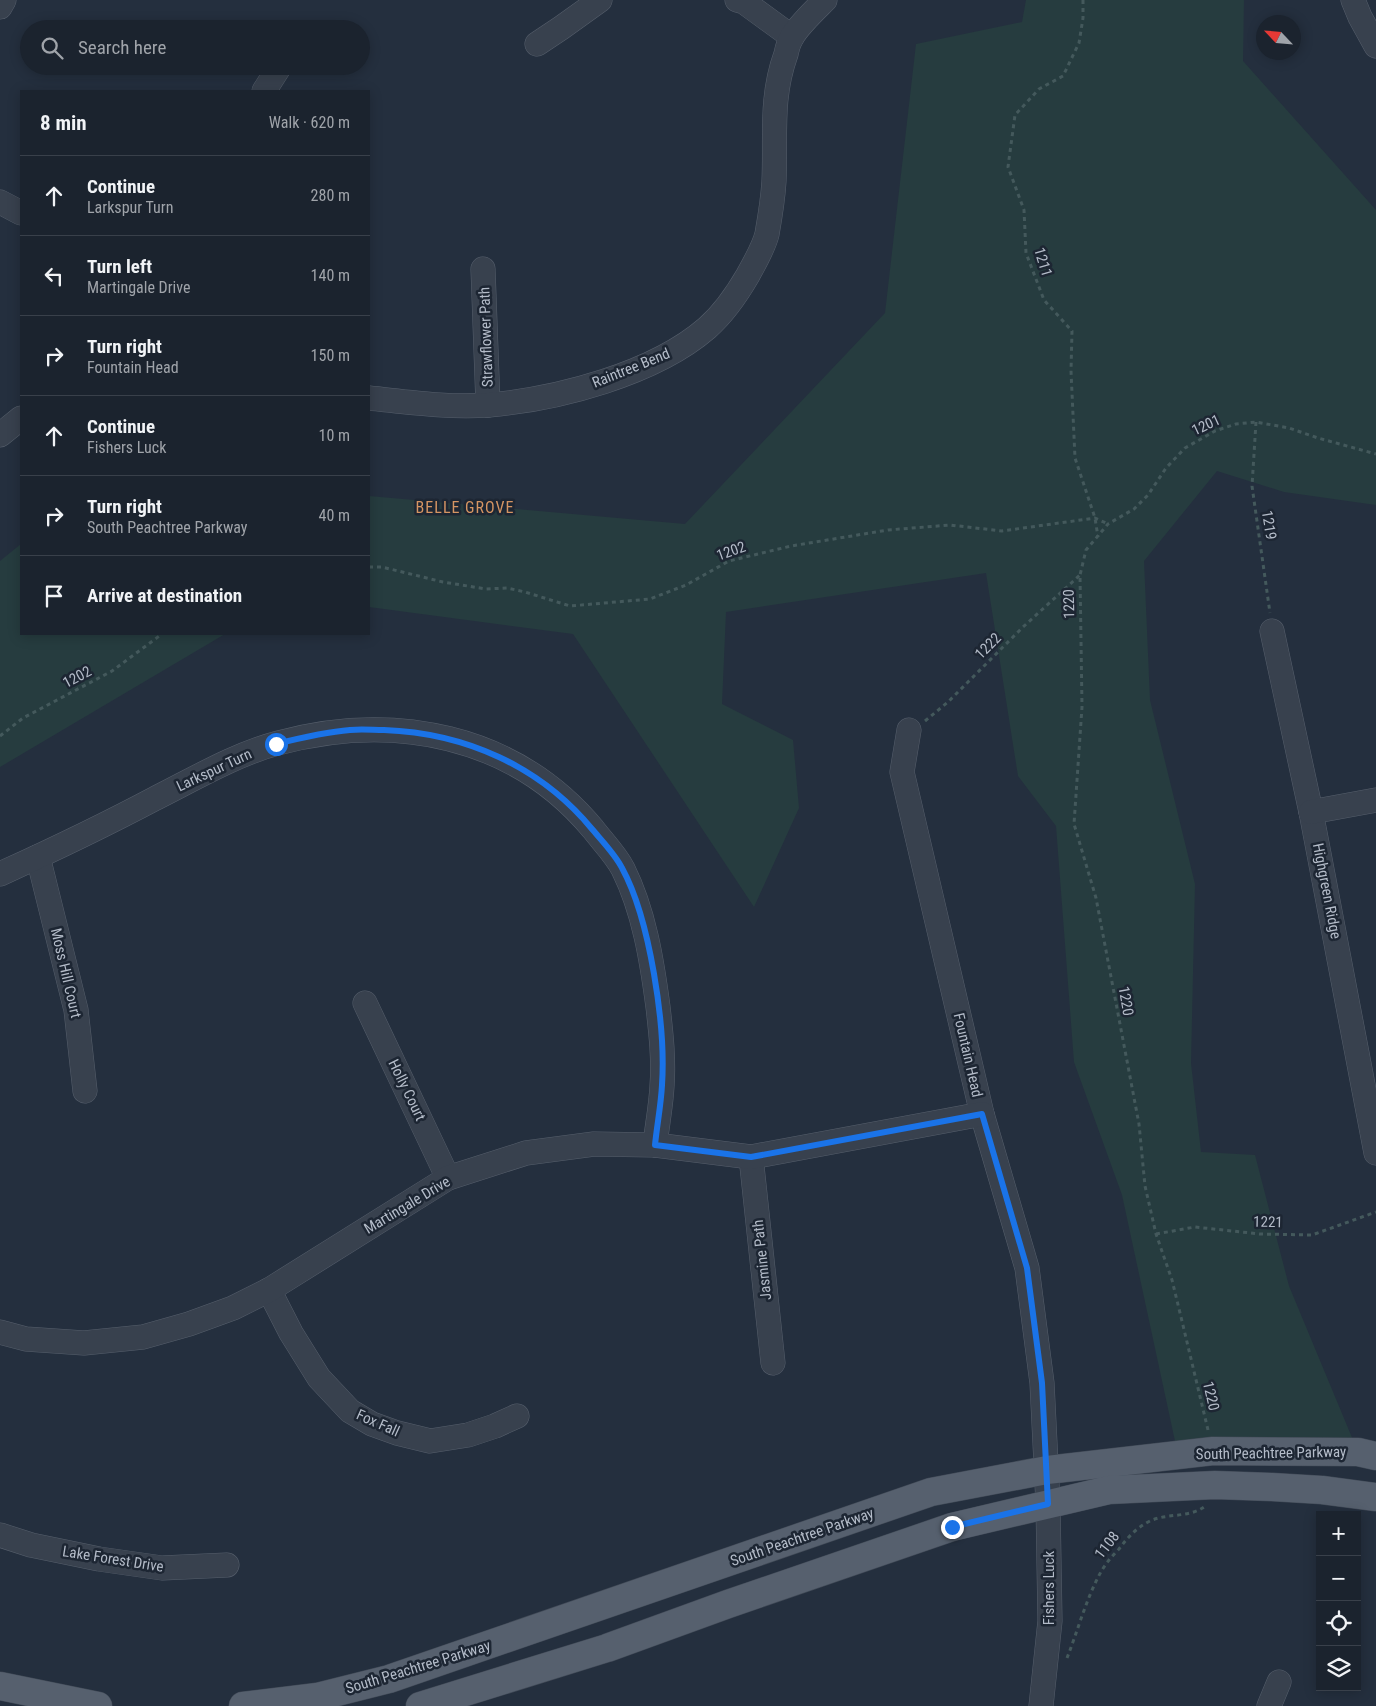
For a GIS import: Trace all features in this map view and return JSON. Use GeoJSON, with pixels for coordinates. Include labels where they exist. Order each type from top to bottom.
{"type":"FeatureCollection","features":[{"type":"Feature","properties":{"kind":"main road","name":"South Peachtree Parkway"},"geometry":{"type":"LineString","coordinates":[[243,1706],[317,1697],[388,1679],[931,1492],[1047,1470],[1213,1451],[1358,1452],[1376,1456]]}},
{"type":"Feature","properties":{"kind":"main road","name":"South Peachtree Parkway"},"geometry":{"type":"LineString","coordinates":[[420,1706],[607,1648],[952,1527],[1109,1490],[1215,1485],[1322,1490],[1376,1497]]}},
{"type":"Feature","properties":{"kind":"main road"},"geometry":{"type":"LineString","coordinates":[[0,1686],[98,1706]]}},
{"type":"Feature","properties":{"kind":"street"},"geometry":{"type":"LineString","coordinates":[[0,7],[4,0]]}},
{"type":"Feature","properties":{"kind":"street"},"geometry":{"type":"LineString","coordinates":[[537,44],[600,0]]}},
{"type":"Feature","properties":{"kind":"street"},"geometry":{"type":"LineString","coordinates":[[737,0],[744,2],[792,36]]}},
{"type":"Feature","properties":{"kind":"street","name":"Raintree Bend"},"geometry":{"type":"LineString","coordinates":[[370,398],[427,404],[488,405],[547,397],[596,384],[644,366],[685,345],[707,328],[728,307],[754,264],[766,236],[774,183],[774,115],[778,74],[792,36],[825,0]]}},
{"type":"Feature","properties":{"kind":"street"},"geometry":{"type":"LineString","coordinates":[[1353,0],[1376,46]]}},
{"type":"Feature","properties":{"kind":"street"},"geometry":{"type":"LineString","coordinates":[[265,90],[274,75]]}},
{"type":"Feature","properties":{"kind":"street"},"geometry":{"type":"LineString","coordinates":[[0,202],[20,212]]}},
{"type":"Feature","properties":{"kind":"street","name":"Strawflower Path"},"geometry":{"type":"LineString","coordinates":[[483,269],[488,405]]}},
{"type":"Feature","properties":{"kind":"street"},"geometry":{"type":"LineString","coordinates":[[0,435],[20,419]]}},
{"type":"Feature","properties":{"kind":"street","name":"Highgreen Ridge"},"geometry":{"type":"LineString","coordinates":[[1272,631],[1311,812],[1376,1144]]}},
{"type":"Feature","properties":{"kind":"street","name":"Larkspur Turn"},"geometry":{"type":"LineString","coordinates":[[0,874],[208,772],[256,750],[276,744],[351,730],[380,730],[408,731],[446,737],[484,749],[534,776],[551,787],[570,804],[622,866],[632,889],[646,936],[654,976],[662,1050],[662,1085],[655,1145]]}},
{"type":"Feature","properties":{"kind":"street","name":"Fountain Head"},"geometry":{"type":"LineString","coordinates":[[909,730],[902,772],[982,1114],[1027,1268],[1042,1383],[1047,1470]]}},
{"type":"Feature","properties":{"kind":"street"},"geometry":{"type":"LineString","coordinates":[[1311,812],[1376,800]]}},
{"type":"Feature","properties":{"kind":"street","name":"Moss Hill Court"},"geometry":{"type":"LineString","coordinates":[[38,857],[76,1010],[85,1091]]}},
{"type":"Feature","properties":{"kind":"street","name":"Holly Court"},"geometry":{"type":"LineString","coordinates":[[365,1003],[448,1178]]}},
{"type":"Feature","properties":{"kind":"street","name":"Martingale Drive"},"geometry":{"type":"LineString","coordinates":[[0,1332],[26,1339],[84,1343],[143,1337],[190,1324],[233,1308],[269,1290],[448,1178],[526,1153],[594,1144],[655,1145],[751,1157],[982,1114]]}},
{"type":"Feature","properties":{"kind":"street","name":"Jasmine Path"},"geometry":{"type":"LineString","coordinates":[[751,1157],[773,1363]]}},
{"type":"Feature","properties":{"kind":"street","name":"Fox Fall"},"geometry":{"type":"LineString","coordinates":[[269,1290],[291,1333],[319,1378],[350,1411],[372,1424],[397,1433],[430,1441],[468,1435],[517,1416]]}},
{"type":"Feature","properties":{"kind":"street","name":"Fishers Luck"},"geometry":{"type":"LineString","coordinates":[[1041,1706],[1050,1621],[1047,1470]]}},
{"type":"Feature","properties":{"kind":"street","name":"Lake Forest Drive"},"geometry":{"type":"LineString","coordinates":[[0,1535],[31,1545],[108,1561],[162,1568],[227,1565]]}},
{"type":"Feature","properties":{"kind":"street"},"geometry":{"type":"LineString","coordinates":[[1268,1706],[1279,1682]]}},
{"type":"Feature","properties":{"kind":"path","name":"1211"},"geometry":{"type":"LineString","coordinates":[[1083,0],[1084,18],[1079,43],[1063,76],[1038,89],[1015,115],[1008,166],[1024,210],[1026,253],[1040,291],[1044,300],[1072,331],[1071,372],[1075,458],[1095,518],[1098,537]]}},
{"type":"Feature","properties":{"kind":"path","name":"1201"},"geometry":{"type":"LineString","coordinates":[[1086,550],[1108,524],[1134,509],[1148,495],[1166,468],[1185,448],[1214,432],[1236,424],[1256,422],[1290,428],[1376,454]]}},
{"type":"Feature","properties":{"kind":"path","name":"1219"},"geometry":{"type":"LineString","coordinates":[[1256,422],[1252,486],[1272,631]]}},
{"type":"Feature","properties":{"kind":"path"},"geometry":{"type":"LineString","coordinates":[[1095,518],[1108,524]]}},
{"type":"Feature","properties":{"kind":"path","name":"1202"},"geometry":{"type":"LineString","coordinates":[[370,567],[382,567],[443,582],[486,589],[507,588],[570,606],[650,598],[686,585],[730,561],[791,546],[888,530],[950,525],[1002,531],[1095,518]]}},
{"type":"Feature","properties":{"kind":"path","name":"1220"},"geometry":{"type":"LineString","coordinates":[[1086,550],[1080,574],[1082,707],[1074,824],[1096,898],[1139,1124],[1145,1186],[1156,1234],[1172,1280],[1213,1451]]}},
{"type":"Feature","properties":{"kind":"path","name":"1222"},"geometry":{"type":"LineString","coordinates":[[909,730],[928,719],[948,702],[1023,627],[1080,574]]}},
{"type":"Feature","properties":{"kind":"path","name":"1202"},"geometry":{"type":"LineString","coordinates":[[0,736],[23,718],[112,671],[161,635]]}},
{"type":"Feature","properties":{"kind":"path","name":"1221"},"geometry":{"type":"LineString","coordinates":[[1156,1234],[1195,1227],[1260,1234],[1312,1235],[1376,1212]]}},
{"type":"Feature","properties":{"kind":"path","name":"1108"},"geometry":{"type":"LineString","coordinates":[[1066,1668],[1067,1658],[1092,1589],[1103,1568],[1129,1536],[1141,1526],[1160,1516],[1179,1515],[1200,1510],[1215,1501],[1215,1485]]}},
{"type":"Feature","properties":{"kind":"green space"},"geometry":{"type":"Polygon","coordinates":[[[1026,0],[1244,0],[1243,61],[1376,210],[1376,505],[1284,492],[1217,471],[1144,561],[1150,700],[1195,884],[1191,1063],[1201,1152],[1255,1155],[1289,1286],[1358,1452],[1178,1455],[1122,1195],[1074,1062],[1056,826],[1018,776],[986,573],[726,612],[722,704],[793,740],[799,808],[754,907],[573,634],[370,607],[370,496],[685,524],[885,313],[916,44],[1022,22],[1026,0]]]}},
{"type":"Feature","properties":{"kind":"green space"},"geometry":{"type":"Polygon","coordinates":[[[20,545],[20,635],[223,635],[0,767],[0,561],[20,545]]]}},
{"type":"Feature","properties":{"kind":"district","name":"BELLE GROVE"},"geometry":{"type":"Point","coordinates":[465,507]}},
{"type":"Feature","properties":{"kind":"route"},"geometry":{"type":"LineString","coordinates":[[276,744],[297,738],[351,730],[408,731],[446,737],[484,749],[511,762],[551,787],[570,804],[622,866],[632,889],[646,936],[654,976],[662,1050],[662,1085],[655,1145],[751,1157],[982,1114],[1027,1268],[1042,1383],[1048,1504],[952,1527]]}}]}
